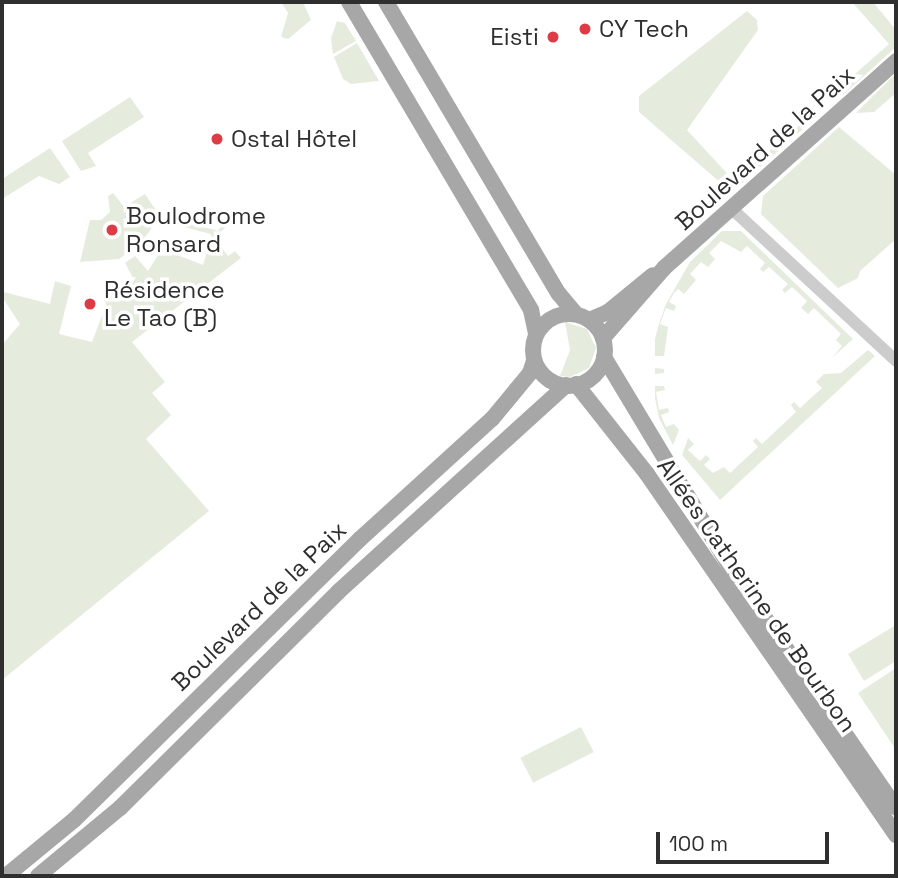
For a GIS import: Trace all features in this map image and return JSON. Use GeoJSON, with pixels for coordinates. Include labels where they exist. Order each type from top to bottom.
{"type":"FeatureCollection","features":[{"type":"Feature","properties":{"kind":"main road"},"geometry":{"type":"LineString","coordinates":[[349,2],[528,304],[537,333],[534,361],[544,376],[571,385],[595,374],[604,357],[603,338],[555,288],[386,2]]}},
{"type":"Feature","properties":{"kind":"main road","name":"Boulevard de la Paix"},"geometry":{"type":"LineString","coordinates":[[603,338],[664,268],[896,61]]}},
{"type":"Feature","properties":{"kind":"main road","name":"Boulevard de la Paix"},"geometry":{"type":"LineString","coordinates":[[582,317],[608,312],[634,287],[664,268]]}},
{"type":"Feature","properties":{"kind":"main road"},"geometry":{"type":"LineString","coordinates":[[537,333],[549,319],[582,317]]}},
{"type":"Feature","properties":{"kind":"main road","name":"Allées Catherine de Bourbon"},"geometry":{"type":"LineString","coordinates":[[604,357],[734,573],[896,808]]}},
{"type":"Feature","properties":{"kind":"main road","name":"Boulevard de la Paix"},"geometry":{"type":"LineString","coordinates":[[6,876],[74,820],[360,539],[492,419],[530,373],[534,361]]}},
{"type":"Feature","properties":{"kind":"main road","name":"Boulevard de la Paix"},"geometry":{"type":"LineString","coordinates":[[38,876],[120,808],[338,592],[571,385]]}},
{"type":"Feature","properties":{"kind":"main road","name":"Allées Catherine de Bourbon"},"geometry":{"type":"LineString","coordinates":[[571,385],[647,474],[896,835]]}},
{"type":"Feature","properties":{"kind":"street"},"geometry":{"type":"LineString","coordinates":[[731,208],[896,360]]}},
{"type":"Feature","properties":{"kind":"shaded area"},"geometry":{"type":"Polygon","coordinates":[[[281,2],[303,2],[311,20],[288,39],[281,37],[288,13],[281,2]]]}},
{"type":"Feature","properties":{"kind":"shaded area"},"geometry":{"type":"Polygon","coordinates":[[[852,2],[873,2],[896,30],[896,47],[843,95],[838,89],[889,44],[852,2]]]}},
{"type":"Feature","properties":{"kind":"shaded area"},"geometry":{"type":"Polygon","coordinates":[[[747,11],[757,20],[758,30],[687,130],[734,181],[809,117],[812,121],[740,185],[722,184],[639,112],[639,96],[747,11]]]}},
{"type":"Feature","properties":{"kind":"shaded area"},"geometry":{"type":"Polygon","coordinates":[[[337,21],[345,23],[356,41],[333,54],[331,38],[337,21]]]}},
{"type":"Feature","properties":{"kind":"shaded area"},"geometry":{"type":"Polygon","coordinates":[[[357,43],[379,81],[351,84],[343,79],[334,57],[357,43]]]}},
{"type":"Feature","properties":{"kind":"shaded area"},"geometry":{"type":"Polygon","coordinates":[[[896,73],[896,93],[874,112],[856,113],[896,73]]]}},
{"type":"Feature","properties":{"kind":"shaded area"},"geometry":{"type":"Polygon","coordinates":[[[130,97],[144,117],[88,153],[96,166],[81,171],[62,141],[130,97]]]}},
{"type":"Feature","properties":{"kind":"shaded area"},"geometry":{"type":"Polygon","coordinates":[[[839,127],[896,175],[896,239],[860,271],[858,278],[838,288],[761,214],[763,196],[839,127]]]}},
{"type":"Feature","properties":{"kind":"shaded area"},"geometry":{"type":"Polygon","coordinates":[[[50,148],[70,177],[59,184],[39,176],[2,199],[2,179],[50,148]]]}},
{"type":"Feature","properties":{"kind":"shaded area"},"geometry":{"type":"Polygon","coordinates":[[[113,193],[124,207],[145,194],[157,212],[151,229],[141,243],[119,259],[80,262],[90,220],[101,220],[110,212],[108,196],[113,193]]]}},
{"type":"Feature","properties":{"kind":"shaded area"},"geometry":{"type":"Polygon","coordinates":[[[174,219],[218,231],[223,223],[226,227],[214,238],[228,256],[235,251],[241,258],[132,342],[165,382],[152,393],[171,415],[146,439],[209,511],[2,680],[2,345],[20,324],[2,297],[4,292],[50,304],[55,281],[71,286],[59,334],[92,342],[106,305],[103,290],[134,280],[125,263],[135,256],[148,271],[162,249],[203,265],[207,252],[212,252],[211,234],[176,225],[174,219]]]}},
{"type":"Feature","properties":{"kind":"shaded area"},"geometry":{"type":"Polygon","coordinates":[[[722,231],[741,231],[853,339],[832,358],[842,346],[836,340],[841,334],[814,308],[808,314],[801,308],[807,301],[792,287],[785,293],[782,290],[788,284],[769,267],[763,272],[760,269],[765,263],[747,246],[741,252],[721,241],[709,253],[715,259],[708,267],[701,262],[690,274],[696,280],[684,294],[678,289],[674,293],[669,302],[676,306],[674,311],[666,308],[660,324],[668,327],[664,356],[655,356],[655,339],[666,304],[690,262],[722,231]]]}},
{"type":"Feature","properties":{"kind":"shaded area"},"geometry":{"type":"Polygon","coordinates":[[[565,322],[587,329],[596,348],[589,368],[570,377],[560,376],[570,350],[565,322]]]}},
{"type":"Feature","properties":{"kind":"shaded area"},"geometry":{"type":"Polygon","coordinates":[[[868,350],[875,356],[720,500],[682,455],[688,438],[694,444],[688,450],[700,461],[706,455],[710,459],[704,465],[713,473],[724,467],[730,473],[758,447],[753,441],[756,438],[762,444],[796,412],[791,405],[794,402],[800,408],[822,388],[816,382],[824,374],[841,373],[868,350]]]}},
{"type":"Feature","properties":{"kind":"shaded area"},"geometry":{"type":"Polygon","coordinates":[[[655,368],[664,369],[664,373],[655,374],[655,368]]]}},
{"type":"Feature","properties":{"kind":"shaded area"},"geometry":{"type":"Polygon","coordinates":[[[655,386],[664,386],[665,390],[656,392],[659,410],[668,408],[669,412],[661,415],[666,427],[674,424],[679,430],[673,445],[659,418],[655,386]]]}},
{"type":"Feature","properties":{"kind":"shaded area"},"geometry":{"type":"Polygon","coordinates":[[[896,625],[896,661],[864,681],[848,654],[896,625]]]}},
{"type":"Feature","properties":{"kind":"shaded area"},"geometry":{"type":"Polygon","coordinates":[[[896,668],[896,750],[858,693],[896,668]]]}},
{"type":"Feature","properties":{"kind":"shaded area"},"geometry":{"type":"Polygon","coordinates":[[[581,727],[594,752],[533,783],[520,758],[581,727]]]}},
{"type":"Feature","properties":{"kind":"place","name":"CY Tech"},"geometry":{"type":"Point","coordinates":[585,29]}},
{"type":"Feature","properties":{"kind":"place","name":"Eisti"},"geometry":{"type":"Point","coordinates":[553,37]}},
{"type":"Feature","properties":{"kind":"place","name":"Ostal Hôtel"},"geometry":{"type":"Point","coordinates":[217,139]}},
{"type":"Feature","properties":{"kind":"place","name":"Boulodrome Ronsard"},"geometry":{"type":"Point","coordinates":[112,230]}},
{"type":"Feature","properties":{"kind":"place","name":"Résidence Le Tao (B)"},"geometry":{"type":"Point","coordinates":[90,304]}}]}
